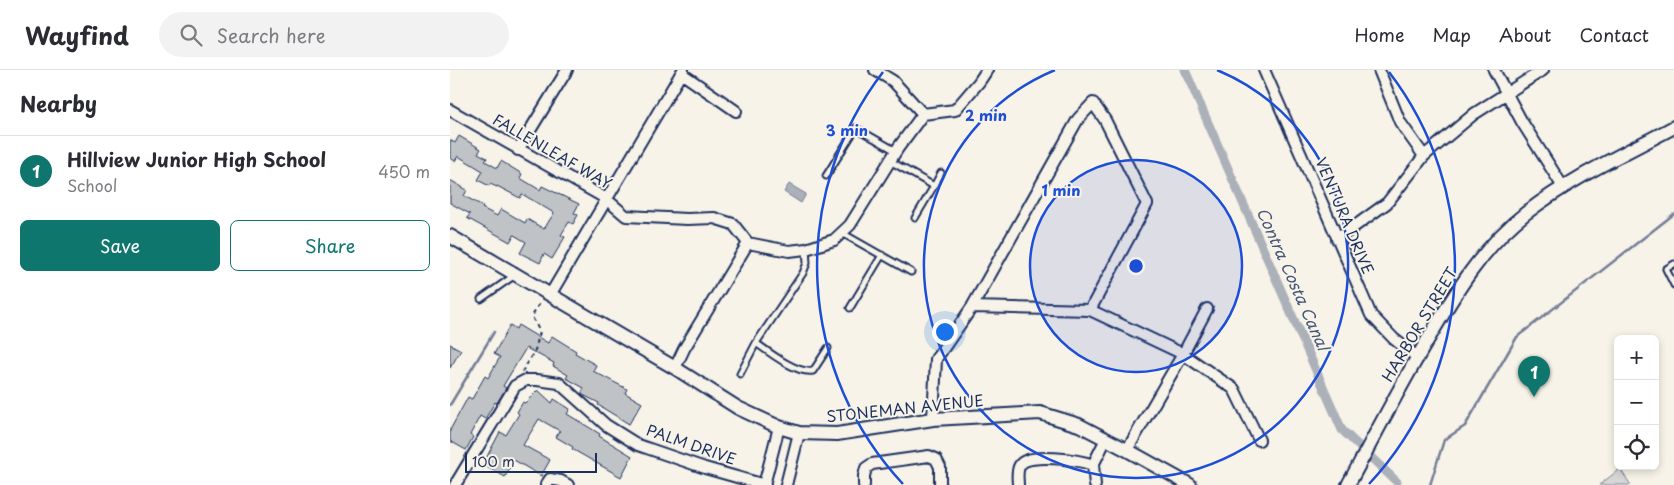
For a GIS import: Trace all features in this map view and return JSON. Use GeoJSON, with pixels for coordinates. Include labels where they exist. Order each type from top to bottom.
{"type":"FeatureCollection","features":[{"type":"Feature","properties":{"kind":"street"},"geometry":{"type":"LineString","coordinates":[[518,150],[567,70]]}},
{"type":"Feature","properties":{"kind":"street"},"geometry":{"type":"LineString","coordinates":[[875,70],[893,81],[923,114]]}},
{"type":"Feature","properties":{"kind":"street"},"geometry":{"type":"LineString","coordinates":[[675,368],[684,349],[748,243],[789,251],[806,249],[834,240],[850,225],[896,151],[923,114],[954,110],[987,70]]}},
{"type":"Feature","properties":{"kind":"street","name":"VENTURA DRIVE"},"geometry":{"type":"LineString","coordinates":[[1264,70],[1371,316],[1417,358]]}},
{"type":"Feature","properties":{"kind":"street"},"geometry":{"type":"LineString","coordinates":[[1379,70],[1400,122],[1424,156]]}},
{"type":"Feature","properties":{"kind":"street"},"geometry":{"type":"LineString","coordinates":[[1494,70],[1522,122],[1563,187]]}},
{"type":"Feature","properties":{"kind":"street"},"geometry":{"type":"LineString","coordinates":[[1338,238],[1387,202],[1424,156],[1474,114],[1543,70]]}},
{"type":"Feature","properties":{"kind":"street"},"geometry":{"type":"LineString","coordinates":[[550,295],[682,71],[736,111]]}},
{"type":"Feature","properties":{"kind":"street"},"geometry":{"type":"LineString","coordinates":[[933,419],[936,359],[972,306],[1078,120],[1093,103],[1105,120],[1147,204],[1090,310]]}},
{"type":"Feature","properties":{"kind":"street","name":"FALLENLEAF WAY"},"geometry":{"type":"LineString","coordinates":[[450,110],[606,198],[626,216],[714,218],[733,224],[748,243]]}},
{"type":"Feature","properties":{"kind":"street","name":"HARBOR STREET"},"geometry":{"type":"LineString","coordinates":[[1348,485],[1454,294],[1474,266],[1501,236],[1525,214],[1563,187],[1674,127]]}},
{"type":"Feature","properties":{"kind":"street","name":"STONEMAN AVENUE"},"geometry":{"type":"LineString","coordinates":[[450,236],[675,368],[738,408],[779,427],[799,433],[837,434],[933,419],[1040,413],[1079,425],[1190,485]]}},
{"type":"Feature","properties":{"kind":"street"},"geometry":{"type":"LineString","coordinates":[[972,306],[1090,310],[1183,354],[1234,389],[1259,440]]}},
{"type":"Feature","properties":{"kind":"street"},"geometry":{"type":"LineString","coordinates":[[1128,450],[1207,309]]}},
{"type":"Feature","properties":{"kind":"street"},"geometry":{"type":"LineString","coordinates":[[455,485],[515,386],[526,380]]}},
{"type":"Feature","properties":{"kind":"street","name":"PALM DRIVE"},"geometry":{"type":"LineString","coordinates":[[526,380],[559,383],[606,425],[638,445],[705,468],[764,485]]}},
{"type":"Feature","properties":{"kind":"street"},"geometry":{"type":"LineString","coordinates":[[764,485],[779,427]]}},
{"type":"Feature","properties":{"kind":"street"},"geometry":{"type":"LineString","coordinates":[[786,485],[799,433]]}},
{"type":"Feature","properties":{"kind":"street"},"geometry":{"type":"LineString","coordinates":[[1094,485],[1093,465],[1106,439]]}},
{"type":"Feature","properties":{"kind":"street"},"geometry":{"type":"LineString","coordinates":[[864,485],[866,468],[872,464],[929,456],[936,459],[940,467],[940,485]]}},
{"type":"Feature","properties":{"kind":"street"},"geometry":{"type":"LineString","coordinates":[[1018,485],[1018,470],[1021,463],[1029,460],[1065,458],[1093,465]]}},
{"type":"Feature","properties":{"kind":"street"},"geometry":{"type":"LineString","coordinates":[[548,482],[561,481],[568,485]]}},
{"type":"Feature","properties":{"kind":"lane"},"geometry":{"type":"LineString","coordinates":[[826,176],[856,128],[896,151]]}},
{"type":"Feature","properties":{"kind":"lane"},"geometry":{"type":"LineString","coordinates":[[890,161],[934,186]]}},
{"type":"Feature","properties":{"kind":"lane"},"geometry":{"type":"LineString","coordinates":[[915,218],[941,173]]}},
{"type":"Feature","properties":{"kind":"lane"},"geometry":{"type":"LineString","coordinates":[[842,233],[911,272]]}},
{"type":"Feature","properties":{"kind":"lane"},"geometry":{"type":"LineString","coordinates":[[740,374],[756,344],[803,273],[807,263],[806,249]]}},
{"type":"Feature","properties":{"kind":"lane"},"geometry":{"type":"LineString","coordinates":[[850,308],[882,255]]}},
{"type":"Feature","properties":{"kind":"lane"},"geometry":{"type":"LineString","coordinates":[[1674,264],[1666,269],[1674,284]]}},
{"type":"Feature","properties":{"kind":"lane"},"geometry":{"type":"LineString","coordinates":[[480,299],[515,274]]}},
{"type":"Feature","properties":{"kind":"lane"},"geometry":{"type":"LineString","coordinates":[[756,344],[788,364],[806,372],[814,371],[828,348]]}},
{"type":"Feature","properties":{"kind":"path"},"geometry":{"type":"LineString","coordinates":[[526,380],[522,372],[535,350],[540,332],[532,317],[536,308],[550,295]]}},
{"type":"Feature","properties":{"kind":"shaded area"},"geometry":{"type":"Polygon","coordinates":[[[789,184],[806,194],[801,203],[784,192],[789,184]]]}},
{"type":"Feature","properties":{"kind":"shaded area"},"geometry":{"type":"Polygon","coordinates":[[[1621,470],[1631,485],[1599,485],[1621,470]]]}},
{"type":"Feature","properties":{"kind":"building"},"geometry":{"type":"Polygon","coordinates":[[[459,136],[481,149],[478,153],[487,158],[485,161],[497,168],[501,161],[522,174],[520,178],[540,190],[542,186],[579,204],[574,213],[578,215],[573,224],[569,222],[561,235],[565,237],[552,259],[544,254],[540,263],[520,253],[526,242],[514,235],[510,242],[467,218],[470,214],[450,203],[450,180],[467,190],[464,196],[497,216],[501,209],[525,223],[527,219],[544,229],[554,213],[522,194],[520,198],[497,186],[490,184],[489,186],[478,180],[483,171],[458,156],[455,161],[450,158],[450,140],[455,143],[459,136]]]}},
{"type":"Feature","properties":{"kind":"building"},"geometry":{"type":"Polygon","coordinates":[[[510,325],[516,329],[518,325],[548,343],[552,336],[576,351],[575,353],[596,365],[593,371],[627,389],[625,393],[642,403],[629,424],[598,405],[599,403],[581,394],[584,388],[566,378],[568,375],[553,366],[554,363],[526,348],[503,386],[506,388],[497,403],[495,402],[485,419],[480,416],[470,435],[473,437],[466,450],[450,441],[450,430],[468,397],[472,399],[485,376],[488,378],[500,357],[494,354],[510,325]]]}},
{"type":"Feature","properties":{"kind":"building"},"geometry":{"type":"Polygon","coordinates":[[[450,344],[461,350],[450,368],[450,344]]]}},
{"type":"Feature","properties":{"kind":"building"},"geometry":{"type":"Polygon","coordinates":[[[538,390],[552,403],[554,399],[570,409],[567,414],[632,456],[621,477],[572,449],[573,447],[556,437],[560,431],[539,419],[523,445],[550,460],[541,476],[514,460],[505,477],[483,464],[500,432],[506,435],[519,414],[517,412],[523,402],[525,403],[538,390]]]}},
{"type":"Feature","properties":{"kind":"waterway","name":"Contra Costa Canal"},"geometry":{"type":"LineString","coordinates":[[1185,70],[1342,430],[1397,482]]}},
{"type":"Feature","properties":{"kind":"waterway"},"geometry":{"type":"LineString","coordinates":[[1430,485],[1444,440],[1465,426],[1517,337],[1674,214]]}},
{"type":"Feature","properties":{"kind":"waterway"},"geometry":{"type":"LineString","coordinates":[[450,405],[494,332]]}},
{"type":"Feature","properties":{"kind":"place","name":"Hillview Junior High School"},"geometry":{"type":"Point","coordinates":[1534,397]}}]}
